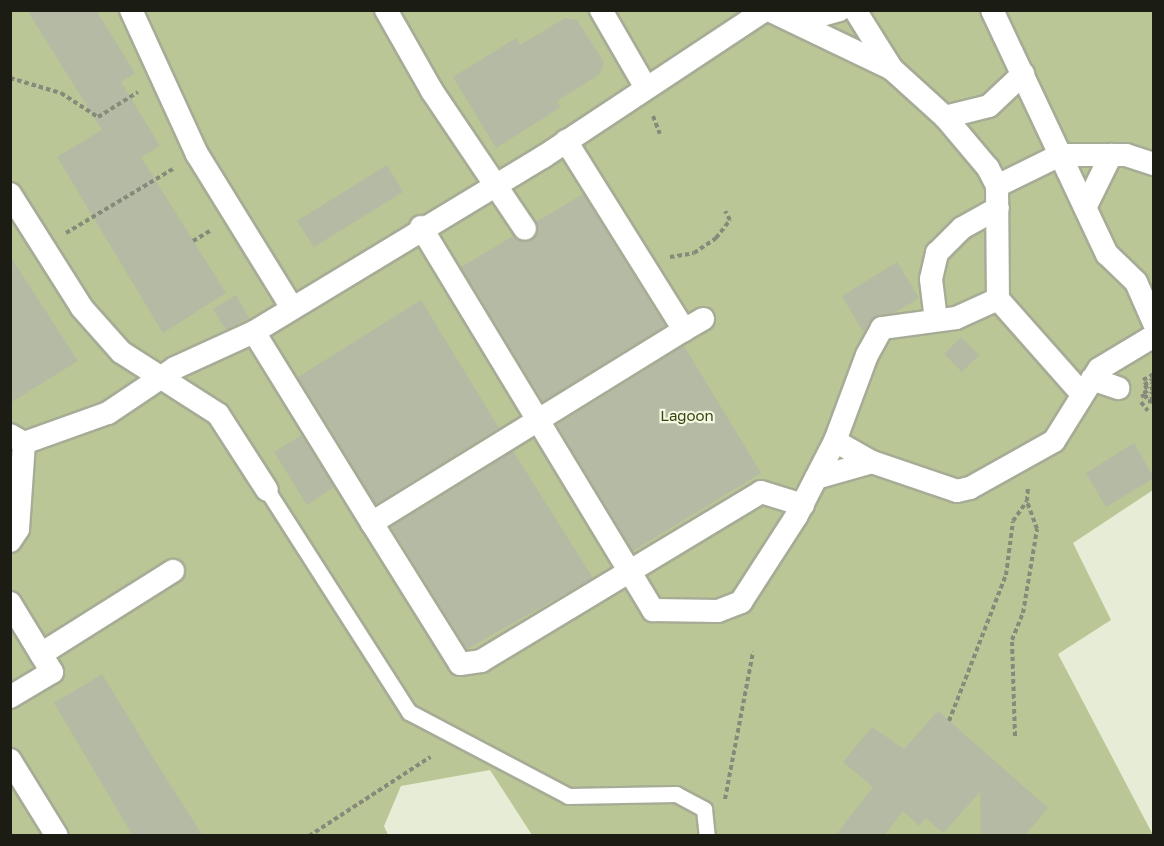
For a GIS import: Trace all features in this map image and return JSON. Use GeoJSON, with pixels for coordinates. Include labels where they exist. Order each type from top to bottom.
{"type":"FeatureCollection","features":[{"type":"Feature","properties":{"kind":"street"},"geometry":{"type":"LineString","coordinates":[[131,10],[197,154],[292,308]]}},
{"type":"Feature","properties":{"kind":"street"},"geometry":{"type":"LineString","coordinates":[[386,10],[432,91],[498,184],[525,229]]}},
{"type":"Feature","properties":{"kind":"street"},"geometry":{"type":"LineString","coordinates":[[601,10],[646,88]]}},
{"type":"Feature","properties":{"kind":"street"},"geometry":{"type":"LineString","coordinates":[[769,10],[892,69]]}},
{"type":"Feature","properties":{"kind":"street"},"geometry":{"type":"LineString","coordinates":[[10,541],[18,529],[17,439],[108,412],[161,378],[254,332],[421,227],[498,184],[769,10],[815,17],[839,10]]}},
{"type":"Feature","properties":{"kind":"street"},"geometry":{"type":"LineString","coordinates":[[855,10],[892,69],[945,117],[997,186],[998,299],[1087,387],[1118,388]]}},
{"type":"Feature","properties":{"kind":"street"},"geometry":{"type":"LineString","coordinates":[[992,10],[1023,74],[1032,103],[1086,206],[1107,254],[1136,282],[1154,323]]}},
{"type":"Feature","properties":{"kind":"street"},"geometry":{"type":"LineString","coordinates":[[945,117],[989,106],[1023,74]]}},
{"type":"Feature","properties":{"kind":"street"},"geometry":{"type":"LineString","coordinates":[[372,523],[694,324],[634,250],[566,141]]}},
{"type":"Feature","properties":{"kind":"street"},"geometry":{"type":"LineString","coordinates":[[997,186],[1060,155],[1111,155],[1152,161]]}},
{"type":"Feature","properties":{"kind":"street"},"geometry":{"type":"LineString","coordinates":[[1086,206],[1111,155]]}},
{"type":"Feature","properties":{"kind":"street"},"geometry":{"type":"LineString","coordinates":[[10,195],[82,308],[121,352],[218,414],[267,490]]}},
{"type":"Feature","properties":{"kind":"street"},"geometry":{"type":"LineString","coordinates":[[936,320],[931,279],[938,253],[962,228],[998,208]]}},
{"type":"Feature","properties":{"kind":"street"},"geometry":{"type":"LineString","coordinates":[[421,227],[653,610],[718,610],[741,602],[802,505],[816,478],[835,426],[882,328],[956,318],[998,299]]}},
{"type":"Feature","properties":{"kind":"street"},"geometry":{"type":"LineString","coordinates":[[254,332],[460,664],[481,661],[761,492],[802,505]]}},
{"type":"Feature","properties":{"kind":"street"},"geometry":{"type":"LineString","coordinates":[[835,426],[872,462],[957,491],[970,488],[1054,441],[1098,369],[1154,336]]}},
{"type":"Feature","properties":{"kind":"street"},"geometry":{"type":"LineString","coordinates":[[816,478],[872,462]]}},
{"type":"Feature","properties":{"kind":"street"},"geometry":{"type":"LineString","coordinates":[[41,654],[173,571]]}},
{"type":"Feature","properties":{"kind":"street"},"geometry":{"type":"LineString","coordinates":[[10,603],[52,672],[10,697]]}},
{"type":"Feature","properties":{"kind":"street"},"geometry":{"type":"LineString","coordinates":[[10,760],[57,836]]}},
{"type":"Feature","properties":{"kind":"lane"},"geometry":{"type":"LineString","coordinates":[[267,490],[409,712],[568,796],[676,794],[704,809],[707,836]]}},
{"type":"Feature","properties":{"kind":"path"},"geometry":{"type":"LineString","coordinates":[[10,78],[61,93],[98,117],[162,78]]}},
{"type":"Feature","properties":{"kind":"path"},"geometry":{"type":"LineString","coordinates":[[43,247],[197,154]]}},
{"type":"Feature","properties":{"kind":"path"},"geometry":{"type":"LineString","coordinates":[[634,250],[662,257],[694,253],[726,227],[730,216],[724,211]]}},
{"type":"Feature","properties":{"kind":"path"},"geometry":{"type":"LineString","coordinates":[[1154,397],[1148,401],[1154,402]]}},
{"type":"Feature","properties":{"kind":"path"},"geometry":{"type":"LineString","coordinates":[[1015,736],[1012,640],[1023,613],[1037,529],[1027,501]]}},
{"type":"Feature","properties":{"kind":"path"},"geometry":{"type":"LineString","coordinates":[[949,721],[1006,575],[1013,521]]}},
{"type":"Feature","properties":{"kind":"path"},"geometry":{"type":"LineString","coordinates":[[726,807],[753,652]]}},
{"type":"Feature","properties":{"kind":"path"},"geometry":{"type":"LineString","coordinates":[[309,836],[430,757]]}},
{"type":"Feature","properties":{"kind":"green space","name":"Lagoon"},"geometry":{"type":"Polygon","coordinates":[[[10,11],[1153,11],[1153,490],[1073,543],[1111,620],[1058,654],[1153,835],[532,835],[490,770],[401,786],[384,826],[388,835],[11,835],[10,11]]]}},
{"type":"Feature","properties":{"kind":"building"},"geometry":{"type":"Polygon","coordinates":[[[27,10],[96,10],[135,73],[121,82],[160,146],[141,157],[226,293],[163,333],[57,157],[102,130],[27,10]]]}},
{"type":"Feature","properties":{"kind":"building"},"geometry":{"type":"Polygon","coordinates":[[[565,18],[577,20],[604,62],[600,74],[557,101],[561,107],[496,148],[453,77],[516,38],[520,45],[565,18]]]}},
{"type":"Feature","properties":{"kind":"building"},"geometry":{"type":"Polygon","coordinates":[[[387,165],[403,192],[314,247],[297,221],[387,165]]]}},
{"type":"Feature","properties":{"kind":"building"},"geometry":{"type":"Polygon","coordinates":[[[583,194],[665,326],[543,402],[461,267],[513,236],[520,241],[532,240],[537,234],[536,222],[583,194]]]}},
{"type":"Feature","properties":{"kind":"building"},"geometry":{"type":"Polygon","coordinates":[[[10,256],[78,361],[10,403],[10,256]]]}},
{"type":"Feature","properties":{"kind":"building"},"geometry":{"type":"Polygon","coordinates":[[[897,262],[919,298],[894,313],[875,317],[863,332],[842,296],[897,262]]]}},
{"type":"Feature","properties":{"kind":"building"},"geometry":{"type":"Polygon","coordinates":[[[236,295],[249,318],[226,330],[213,309],[236,295]]]}},
{"type":"Feature","properties":{"kind":"building"},"geometry":{"type":"Polygon","coordinates":[[[421,300],[499,428],[376,504],[298,377],[421,300]]]}},
{"type":"Feature","properties":{"kind":"building"},"geometry":{"type":"Polygon","coordinates":[[[961,337],[979,355],[962,372],[944,354],[961,337]]]}},
{"type":"Feature","properties":{"kind":"building"},"geometry":{"type":"Polygon","coordinates":[[[684,346],[761,473],[633,551],[557,425],[684,346]]]}},
{"type":"Feature","properties":{"kind":"building"},"geometry":{"type":"Polygon","coordinates":[[[302,435],[334,487],[307,505],[274,452],[302,435]]]}},
{"type":"Feature","properties":{"kind":"building"},"geometry":{"type":"Polygon","coordinates":[[[1134,443],[1154,478],[1106,507],[1086,473],[1134,443]]]}},
{"type":"Feature","properties":{"kind":"building"},"geometry":{"type":"Polygon","coordinates":[[[513,451],[593,578],[467,649],[391,527],[513,451]]]}},
{"type":"Feature","properties":{"kind":"building"},"geometry":{"type":"Polygon","coordinates":[[[102,674],[203,836],[133,836],[54,703],[102,674]]]}},
{"type":"Feature","properties":{"kind":"building"},"geometry":{"type":"Polygon","coordinates":[[[938,711],[1048,808],[1024,836],[981,836],[980,792],[943,833],[926,818],[919,826],[903,811],[884,836],[835,836],[873,787],[843,762],[872,727],[904,749],[938,711]]]}}]}
